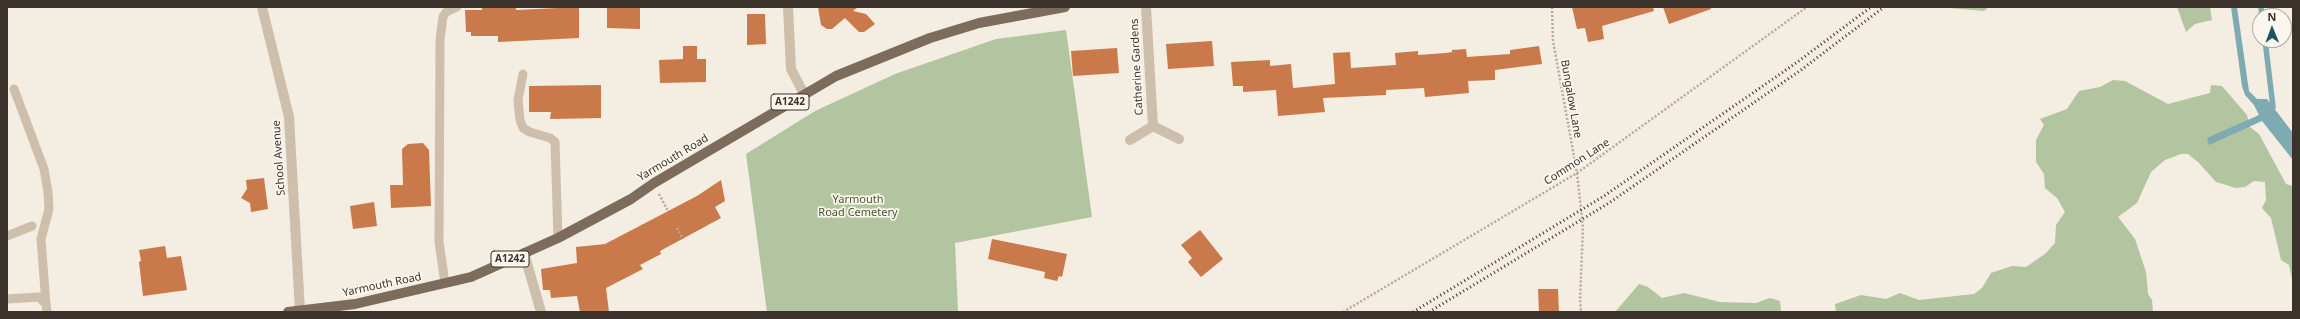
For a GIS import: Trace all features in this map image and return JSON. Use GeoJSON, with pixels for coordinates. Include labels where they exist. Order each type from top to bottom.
{"type":"FeatureCollection","features":[{"type":"Feature","properties":{"kind":"main road","name":"Yarmouth Road"},"geometry":{"type":"LineString","coordinates":[[288,312],[355,304],[471,277],[558,238],[631,199],[804,94],[867,62],[937,36],[979,23],[1065,7]]}},
{"type":"Feature","properties":{"kind":"street","name":"School Avenue"},"geometry":{"type":"LineString","coordinates":[[262,7],[289,117],[300,310]]}},
{"type":"Feature","properties":{"kind":"street"},"geometry":{"type":"LineString","coordinates":[[788,7],[791,69],[804,94]]}},
{"type":"Feature","properties":{"kind":"street","name":"Catherine Gardens"},"geometry":{"type":"LineString","coordinates":[[1146,7],[1153,126]]}},
{"type":"Feature","properties":{"kind":"street","name":"Catherine Gardens"},"geometry":{"type":"LineString","coordinates":[[1153,126],[1179,139]]}},
{"type":"Feature","properties":{"kind":"street","name":"Catherine Gardens"},"geometry":{"type":"LineString","coordinates":[[1130,140],[1153,126]]}},
{"type":"Feature","properties":{"kind":"street"},"geometry":{"type":"LineString","coordinates":[[524,253],[541,312]]}},
{"type":"Feature","properties":{"kind":"lane"},"geometry":{"type":"LineString","coordinates":[[445,283],[439,242],[440,40],[443,17],[446,12],[457,7]]}},
{"type":"Feature","properties":{"kind":"lane"},"geometry":{"type":"LineString","coordinates":[[523,74],[518,100],[522,128],[550,138],[555,142],[558,238]]}},
{"type":"Feature","properties":{"kind":"lane"},"geometry":{"type":"LineString","coordinates":[[14,89],[44,169],[48,192],[50,209],[41,239],[46,308]]}},
{"type":"Feature","properties":{"kind":"lane"},"geometry":{"type":"LineString","coordinates":[[7,236],[32,226]]}},
{"type":"Feature","properties":{"kind":"lane"},"geometry":{"type":"LineString","coordinates":[[7,299],[39,297],[46,308]]}},
{"type":"Feature","properties":{"kind":"path","name":"Bungalow Lane"},"geometry":{"type":"LineString","coordinates":[[1552,7],[1553,41],[1577,173],[1583,228],[1580,299],[1581,312]]}},
{"type":"Feature","properties":{"kind":"path","name":"Common Lane"},"geometry":{"type":"LineString","coordinates":[[1343,312],[1577,173],[1807,7]]}},
{"type":"Feature","properties":{"kind":"path"},"geometry":{"type":"LineString","coordinates":[[677,228],[683,239]]}},
{"type":"Feature","properties":{"kind":"green space"},"geometry":{"type":"Polygon","coordinates":[[[1938,7],[1989,7],[1984,11],[1938,7]]]}},
{"type":"Feature","properties":{"kind":"green space"},"geometry":{"type":"Polygon","coordinates":[[[2177,7],[2210,7],[2212,20],[2195,24],[2186,32],[2177,7]]]}},
{"type":"Feature","properties":{"kind":"green space","name":"Yarmouth Road Cemetery"},"geometry":{"type":"Polygon","coordinates":[[[1066,30],[1092,217],[955,243],[958,312],[767,312],[746,154],[815,111],[895,74],[996,39],[1066,30]]]}},
{"type":"Feature","properties":{"kind":"green space"},"geometry":{"type":"Polygon","coordinates":[[[2113,80],[2125,81],[2168,104],[2210,93],[2211,85],[2222,86],[2247,115],[2250,127],[2259,134],[2286,184],[2293,186],[2293,284],[2289,265],[2281,260],[2271,218],[2262,208],[2266,200],[2265,182],[2254,181],[2245,187],[2236,188],[2216,182],[2199,163],[2188,154],[2181,154],[2165,160],[2151,172],[2137,203],[2118,217],[2135,239],[2146,272],[2148,294],[2152,300],[2153,312],[1836,312],[1835,304],[1861,295],[1886,299],[1900,293],[1919,300],[1974,294],[1982,288],[1991,273],[2012,266],[2026,267],[2045,254],[2055,243],[2056,225],[2065,212],[2057,198],[2045,188],[2044,174],[2036,162],[2036,140],[2044,125],[2040,119],[2067,109],[2079,91],[2100,87],[2113,80]]]}},
{"type":"Feature","properties":{"kind":"green space"},"geometry":{"type":"Polygon","coordinates":[[[1639,284],[1648,287],[1662,298],[1684,293],[1720,302],[1756,303],[1770,298],[1780,301],[1781,311],[1615,312],[1639,284]]]}},
{"type":"Feature","properties":{"kind":"water"},"geometry":{"type":"Polygon","coordinates":[[[2231,7],[2237,7],[2249,91],[2257,99],[2267,99],[2293,133],[2293,160],[2262,121],[2209,145],[2207,138],[2259,115],[2254,105],[2245,95],[2242,86],[2231,7]]]}},
{"type":"Feature","properties":{"kind":"building"},"geometry":{"type":"Polygon","coordinates":[[[482,7],[516,7],[516,10],[579,7],[579,38],[498,42],[498,36],[471,36],[471,32],[466,32],[465,10],[482,10],[482,7]]]}},
{"type":"Feature","properties":{"kind":"building"},"geometry":{"type":"Polygon","coordinates":[[[607,7],[640,7],[640,29],[607,28],[607,7]]]}},
{"type":"Feature","properties":{"kind":"building"},"geometry":{"type":"Polygon","coordinates":[[[818,7],[858,7],[853,11],[866,14],[875,24],[864,32],[859,32],[845,18],[832,29],[827,29],[821,25],[818,7]]]}},
{"type":"Feature","properties":{"kind":"building"},"geometry":{"type":"Polygon","coordinates":[[[1572,7],[1653,7],[1654,11],[1602,26],[1604,39],[1588,42],[1585,28],[1577,29],[1572,7]]]}},
{"type":"Feature","properties":{"kind":"building"},"geometry":{"type":"Polygon","coordinates":[[[1663,7],[1711,7],[1711,9],[1669,24],[1663,7]]]}},
{"type":"Feature","properties":{"kind":"building"},"geometry":{"type":"Polygon","coordinates":[[[747,14],[765,14],[766,44],[747,45],[747,14]]]}},
{"type":"Feature","properties":{"kind":"building"},"geometry":{"type":"Polygon","coordinates":[[[1212,41],[1214,66],[1168,69],[1166,44],[1212,41]]]}},
{"type":"Feature","properties":{"kind":"building"},"geometry":{"type":"Polygon","coordinates":[[[683,46],[697,46],[697,59],[706,59],[706,82],[660,83],[659,60],[683,59],[683,46]]]}},
{"type":"Feature","properties":{"kind":"building"},"geometry":{"type":"Polygon","coordinates":[[[1539,46],[1542,64],[1495,70],[1495,80],[1468,81],[1469,93],[1425,97],[1424,88],[1386,90],[1386,95],[1323,98],[1325,112],[1278,116],[1276,90],[1243,92],[1243,86],[1233,86],[1231,62],[1270,60],[1270,66],[1291,64],[1293,88],[1335,84],[1333,53],[1350,52],[1351,68],[1396,65],[1395,53],[1418,51],[1418,55],[1446,53],[1452,52],[1452,50],[1466,49],[1467,57],[1510,54],[1510,50],[1539,46]]]}},
{"type":"Feature","properties":{"kind":"building"},"geometry":{"type":"Polygon","coordinates":[[[1117,48],[1119,73],[1073,76],[1071,51],[1117,48]]]}},
{"type":"Feature","properties":{"kind":"building"},"geometry":{"type":"Polygon","coordinates":[[[601,85],[601,118],[550,119],[551,112],[529,112],[529,86],[601,85]]]}},
{"type":"Feature","properties":{"kind":"building"},"geometry":{"type":"Polygon","coordinates":[[[423,143],[429,150],[431,206],[391,208],[390,185],[403,185],[402,149],[408,144],[423,143]]]}},
{"type":"Feature","properties":{"kind":"building"},"geometry":{"type":"Polygon","coordinates":[[[264,178],[268,209],[251,212],[250,203],[241,198],[247,189],[246,180],[264,178]]]}},
{"type":"Feature","properties":{"kind":"building"},"geometry":{"type":"Polygon","coordinates":[[[721,180],[725,201],[715,207],[721,218],[660,251],[661,254],[640,265],[643,269],[606,288],[609,312],[580,312],[577,296],[551,298],[550,290],[543,290],[541,269],[577,263],[576,247],[605,244],[697,196],[721,180]]]}},
{"type":"Feature","properties":{"kind":"building"},"geometry":{"type":"Polygon","coordinates":[[[374,202],[377,226],[353,229],[350,206],[374,202]]]}},
{"type":"Feature","properties":{"kind":"building"},"geometry":{"type":"Polygon","coordinates":[[[1200,230],[1223,259],[1201,277],[1188,262],[1192,258],[1181,245],[1200,230]]]}},
{"type":"Feature","properties":{"kind":"building"},"geometry":{"type":"Polygon","coordinates":[[[992,239],[1067,254],[1062,277],[1059,276],[1057,281],[1044,278],[1045,272],[988,259],[992,239]]]}},
{"type":"Feature","properties":{"kind":"building"},"geometry":{"type":"Polygon","coordinates":[[[165,246],[167,258],[181,256],[187,290],[143,296],[139,250],[165,246]]]}},
{"type":"Feature","properties":{"kind":"building"},"geometry":{"type":"Polygon","coordinates":[[[1538,289],[1558,289],[1559,312],[1539,312],[1538,289]]]}},
{"type":"Feature","properties":{"kind":"waterway"},"geometry":{"type":"LineString","coordinates":[[2266,48],[2273,107]]}},
{"type":"Feature","properties":{"kind":"railway"},"geometry":{"type":"LineString","coordinates":[[1413,312],[1604,196],[1796,63],[1871,7]]}},
{"type":"Feature","properties":{"kind":"railway"},"geometry":{"type":"LineString","coordinates":[[1429,312],[1609,203],[1801,70],[1884,7]]}}]}
